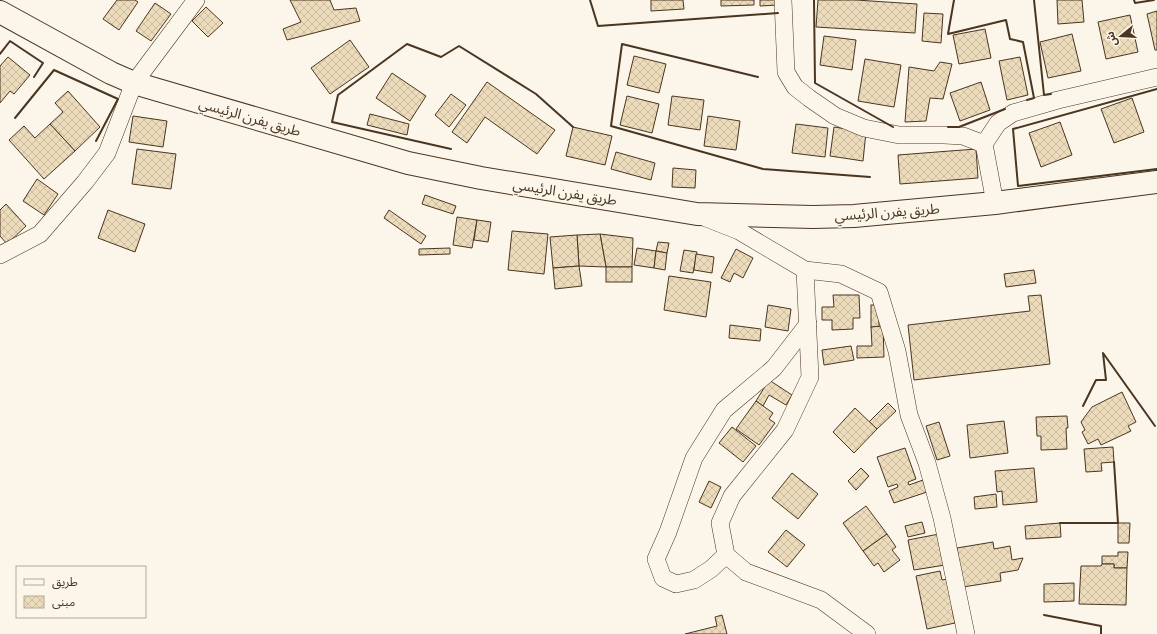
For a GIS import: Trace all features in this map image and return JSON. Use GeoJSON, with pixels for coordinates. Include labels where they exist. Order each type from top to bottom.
{"type":"FeatureCollection","features":[{"type":"Feature","properties":{"kind":"main road","name":"طريق يفرن الرئيسي"},"geometry":{"type":"LineString","coordinates":[[0,12],[111,73],[134,83],[408,163],[481,178],[697,214],[813,217],[854,216],[995,203],[1157,182]]}},
{"type":"Feature","properties":{"kind":"street"},"geometry":{"type":"LineString","coordinates":[[0,255],[40,234],[85,182],[107,152],[134,83],[196,0]]}},
{"type":"Feature","properties":{"kind":"street"},"geometry":{"type":"LineString","coordinates":[[783,0],[786,72],[795,87],[809,98],[835,116],[864,128],[898,135],[963,136],[984,144]]}},
{"type":"Feature","properties":{"kind":"street"},"geometry":{"type":"LineString","coordinates":[[995,203],[984,144],[998,122],[1013,113],[1058,100],[1157,77]]}},
{"type":"Feature","properties":{"kind":"street"},"geometry":{"type":"LineString","coordinates":[[697,214],[739,231],[805,270],[841,274],[879,292],[897,351],[909,415],[928,463],[942,518],[966,634]]}},
{"type":"Feature","properties":{"kind":"street"},"geometry":{"type":"LineString","coordinates":[[805,270],[810,377],[785,430],[732,496],[720,523],[726,555],[746,572],[821,600],[867,634]]}},
{"type":"Feature","properties":{"kind":"street"},"geometry":{"type":"LineString","coordinates":[[726,555],[711,569],[694,580],[676,584],[663,578],[656,559],[668,532],[694,458],[724,410],[774,368],[808,324]]}},
{"type":"Feature","properties":{"kind":"building"},"geometry":{"type":"Polygon","coordinates":[[[117,0],[135,0],[138,2],[119,30],[103,19],[117,0]]]}},
{"type":"Feature","properties":{"kind":"building"},"geometry":{"type":"Polygon","coordinates":[[[290,0],[330,0],[334,10],[356,8],[360,21],[287,40],[283,29],[301,22],[290,0]]]}},
{"type":"Feature","properties":{"kind":"building"},"geometry":{"type":"Polygon","coordinates":[[[651,0],[683,0],[684,9],[651,11],[651,0]]]}},
{"type":"Feature","properties":{"kind":"building"},"geometry":{"type":"Polygon","coordinates":[[[721,0],[754,0],[754,5],[721,6],[721,0]]]}},
{"type":"Feature","properties":{"kind":"building"},"geometry":{"type":"Polygon","coordinates":[[[760,0],[778,0],[778,5],[760,6],[760,0]]]}},
{"type":"Feature","properties":{"kind":"building"},"geometry":{"type":"Polygon","coordinates":[[[818,0],[856,0],[917,4],[915,33],[816,27],[818,0]]]}},
{"type":"Feature","properties":{"kind":"building"},"geometry":{"type":"Polygon","coordinates":[[[1057,0],[1082,0],[1084,22],[1058,24],[1057,0]]]}},
{"type":"Feature","properties":{"kind":"building"},"geometry":{"type":"Polygon","coordinates":[[[155,3],[171,14],[151,41],[136,31],[155,3]]]}},
{"type":"Feature","properties":{"kind":"building"},"geometry":{"type":"Polygon","coordinates":[[[206,7],[223,23],[208,37],[192,21],[206,7]]]}},
{"type":"Feature","properties":{"kind":"building"},"geometry":{"type":"Polygon","coordinates":[[[1157,11],[1157,50],[1155,50],[1147,14],[1157,11]]]}},
{"type":"Feature","properties":{"kind":"building"},"geometry":{"type":"Polygon","coordinates":[[[924,13],[943,14],[941,43],[922,41],[924,13]]]}},
{"type":"Feature","properties":{"kind":"building"},"geometry":{"type":"Polygon","coordinates":[[[1130,15],[1138,52],[1106,59],[1098,22],[1130,15]]]}},
{"type":"Feature","properties":{"kind":"building"},"geometry":{"type":"Polygon","coordinates":[[[985,29],[991,58],[959,64],[953,35],[985,29]]]}},
{"type":"Feature","properties":{"kind":"building"},"geometry":{"type":"Polygon","coordinates":[[[1072,34],[1081,71],[1048,78],[1040,42],[1072,34]]]}},
{"type":"Feature","properties":{"kind":"building"},"geometry":{"type":"Polygon","coordinates":[[[824,36],[856,40],[852,70],[820,65],[824,36]]]}},
{"type":"Feature","properties":{"kind":"building"},"geometry":{"type":"Polygon","coordinates":[[[350,40],[369,67],[330,94],[311,68],[350,40]]]}},
{"type":"Feature","properties":{"kind":"building"},"geometry":{"type":"Polygon","coordinates":[[[634,56],[666,64],[659,93],[627,85],[634,56]]]}},
{"type":"Feature","properties":{"kind":"building"},"geometry":{"type":"Polygon","coordinates":[[[8,57],[30,75],[14,94],[10,91],[0,103],[0,66],[8,57]]]}},
{"type":"Feature","properties":{"kind":"building"},"geometry":{"type":"Polygon","coordinates":[[[1020,57],[1028,95],[1007,100],[999,61],[1020,57]]]}},
{"type":"Feature","properties":{"kind":"building"},"geometry":{"type":"Polygon","coordinates":[[[865,59],[901,65],[894,107],[858,101],[865,59]]]}},
{"type":"Feature","properties":{"kind":"building"},"geometry":{"type":"Polygon","coordinates":[[[940,62],[952,64],[943,99],[930,98],[926,121],[905,122],[909,67],[934,71],[940,62]]]}},
{"type":"Feature","properties":{"kind":"building"},"geometry":{"type":"Polygon","coordinates":[[[392,73],[426,96],[410,121],[376,98],[392,73]]]}},
{"type":"Feature","properties":{"kind":"building"},"geometry":{"type":"Polygon","coordinates":[[[487,82],[555,130],[537,154],[485,117],[467,143],[452,132],[487,82]]]}},
{"type":"Feature","properties":{"kind":"building"},"geometry":{"type":"Polygon","coordinates":[[[981,82],[990,110],[960,121],[950,93],[981,82]]]}},
{"type":"Feature","properties":{"kind":"building"},"geometry":{"type":"Polygon","coordinates":[[[68,91],[100,127],[75,151],[50,124],[63,112],[55,103],[68,91]]]}},
{"type":"Feature","properties":{"kind":"building"},"geometry":{"type":"Polygon","coordinates":[[[451,94],[466,105],[449,127],[435,115],[451,94]]]}},
{"type":"Feature","properties":{"kind":"building"},"geometry":{"type":"Polygon","coordinates":[[[627,96],[659,104],[652,133],[620,125],[627,96]]]}},
{"type":"Feature","properties":{"kind":"building"},"geometry":{"type":"Polygon","coordinates":[[[672,96],[704,100],[700,130],[668,125],[672,96]]]}},
{"type":"Feature","properties":{"kind":"building"},"geometry":{"type":"Polygon","coordinates":[[[1132,98],[1144,132],[1114,143],[1101,109],[1132,98]]]}},
{"type":"Feature","properties":{"kind":"building"},"geometry":{"type":"Polygon","coordinates":[[[370,114],[409,124],[407,135],[367,125],[370,114]]]}},
{"type":"Feature","properties":{"kind":"building"},"geometry":{"type":"Polygon","coordinates":[[[133,116],[167,121],[163,147],[129,142],[133,116]]]}},
{"type":"Feature","properties":{"kind":"building"},"geometry":{"type":"Polygon","coordinates":[[[708,116],[740,121],[736,150],[704,146],[708,116]]]}},
{"type":"Feature","properties":{"kind":"building"},"geometry":{"type":"Polygon","coordinates":[[[1060,122],[1072,155],[1041,167],[1029,133],[1060,122]]]}},
{"type":"Feature","properties":{"kind":"building"},"geometry":{"type":"Polygon","coordinates":[[[50,124],[75,151],[44,179],[9,140],[24,126],[35,138],[50,124]]]}},
{"type":"Feature","properties":{"kind":"building"},"geometry":{"type":"Polygon","coordinates":[[[796,124],[828,128],[825,157],[792,153],[796,124]]]}},
{"type":"Feature","properties":{"kind":"building"},"geometry":{"type":"Polygon","coordinates":[[[573,127],[612,136],[605,165],[566,156],[573,127]]]}},
{"type":"Feature","properties":{"kind":"building"},"geometry":{"type":"Polygon","coordinates":[[[834,127],[866,132],[863,161],[830,156],[834,127]]]}},
{"type":"Feature","properties":{"kind":"building"},"geometry":{"type":"Polygon","coordinates":[[[137,149],[176,154],[171,189],[132,184],[137,149]]]}},
{"type":"Feature","properties":{"kind":"building"},"geometry":{"type":"Polygon","coordinates":[[[976,149],[978,178],[900,184],[898,155],[976,149]]]}},
{"type":"Feature","properties":{"kind":"building"},"geometry":{"type":"Polygon","coordinates":[[[616,152],[655,163],[651,180],[611,169],[616,152]]]}},
{"type":"Feature","properties":{"kind":"building"},"geometry":{"type":"Polygon","coordinates":[[[673,168],[696,170],[695,188],[672,187],[673,168]]]}},
{"type":"Feature","properties":{"kind":"building"},"geometry":{"type":"Polygon","coordinates":[[[37,179],[58,194],[44,215],[23,201],[37,179]]]}},
{"type":"Feature","properties":{"kind":"building"},"geometry":{"type":"Polygon","coordinates":[[[425,195],[456,206],[453,214],[422,204],[425,195]]]}},
{"type":"Feature","properties":{"kind":"building"},"geometry":{"type":"Polygon","coordinates":[[[6,204],[26,226],[7,244],[0,236],[0,210],[6,204]]]}},
{"type":"Feature","properties":{"kind":"building"},"geometry":{"type":"Polygon","coordinates":[[[108,210],[145,224],[135,252],[98,238],[108,210]]]}},
{"type":"Feature","properties":{"kind":"building"},"geometry":{"type":"Polygon","coordinates":[[[389,210],[426,236],[421,244],[384,218],[389,210]]]}},
{"type":"Feature","properties":{"kind":"building"},"geometry":{"type":"Polygon","coordinates":[[[457,217],[477,220],[472,248],[453,245],[457,217]]]}},
{"type":"Feature","properties":{"kind":"building"},"geometry":{"type":"Polygon","coordinates":[[[477,220],[491,222],[488,242],[474,240],[477,220]]]}},
{"type":"Feature","properties":{"kind":"building"},"geometry":{"type":"Polygon","coordinates":[[[512,231],[548,234],[544,274],[508,270],[512,231]]]}},
{"type":"Feature","properties":{"kind":"building"},"geometry":{"type":"Polygon","coordinates":[[[600,234],[633,238],[632,267],[606,267],[600,234]]]}},
{"type":"Feature","properties":{"kind":"building"},"geometry":{"type":"Polygon","coordinates":[[[600,234],[606,267],[579,266],[577,235],[600,234]]]}},
{"type":"Feature","properties":{"kind":"building"},"geometry":{"type":"Polygon","coordinates":[[[577,235],[579,266],[553,268],[550,237],[577,235]]]}},
{"type":"Feature","properties":{"kind":"building"},"geometry":{"type":"Polygon","coordinates":[[[658,242],[669,243],[667,253],[656,251],[658,242]]]}},
{"type":"Feature","properties":{"kind":"building"},"geometry":{"type":"Polygon","coordinates":[[[450,248],[450,254],[419,255],[419,249],[450,248]]]}},
{"type":"Feature","properties":{"kind":"building"},"geometry":{"type":"Polygon","coordinates":[[[637,248],[656,251],[654,268],[634,265],[637,248]]]}},
{"type":"Feature","properties":{"kind":"building"},"geometry":{"type":"Polygon","coordinates":[[[736,249],[753,258],[743,278],[734,273],[730,282],[721,278],[736,249]]]}},
{"type":"Feature","properties":{"kind":"building"},"geometry":{"type":"Polygon","coordinates":[[[684,250],[697,252],[693,273],[680,271],[684,250]]]}},
{"type":"Feature","properties":{"kind":"building"},"geometry":{"type":"Polygon","coordinates":[[[656,251],[667,253],[665,270],[654,268],[656,251]]]}},
{"type":"Feature","properties":{"kind":"building"},"geometry":{"type":"Polygon","coordinates":[[[696,254],[714,257],[712,273],[694,270],[696,254]]]}},
{"type":"Feature","properties":{"kind":"building"},"geometry":{"type":"Polygon","coordinates":[[[579,266],[582,286],[555,289],[553,268],[579,266]]]}},
{"type":"Feature","properties":{"kind":"building"},"geometry":{"type":"Polygon","coordinates":[[[606,267],[632,267],[632,282],[606,282],[606,267]]]}},
{"type":"Feature","properties":{"kind":"building"},"geometry":{"type":"Polygon","coordinates":[[[1034,270],[1036,283],[1006,287],[1004,274],[1034,270]]]}},
{"type":"Feature","properties":{"kind":"building"},"geometry":{"type":"Polygon","coordinates":[[[669,276],[711,282],[706,317],[664,310],[669,276]]]}},
{"type":"Feature","properties":{"kind":"building"},"geometry":{"type":"Polygon","coordinates":[[[833,295],[859,295],[860,318],[853,318],[853,329],[832,330],[832,320],[822,320],[822,307],[834,307],[833,295]]]}},
{"type":"Feature","properties":{"kind":"building"},"geometry":{"type":"Polygon","coordinates":[[[1041,295],[1050,364],[914,380],[908,325],[1030,311],[1028,296],[1041,295]]]}},
{"type":"Feature","properties":{"kind":"building"},"geometry":{"type":"Polygon","coordinates":[[[768,305],[791,309],[788,331],[765,327],[768,305]]]}},
{"type":"Feature","properties":{"kind":"building"},"geometry":{"type":"Polygon","coordinates":[[[871,305],[879,305],[879,327],[871,327],[871,305]]]}},
{"type":"Feature","properties":{"kind":"building"},"geometry":{"type":"Polygon","coordinates":[[[730,325],[761,329],[760,341],[729,338],[730,325]]]}},
{"type":"Feature","properties":{"kind":"building"},"geometry":{"type":"Polygon","coordinates":[[[883,326],[884,357],[857,358],[857,346],[872,346],[871,327],[883,326]]]}},
{"type":"Feature","properties":{"kind":"building"},"geometry":{"type":"Polygon","coordinates":[[[851,346],[854,360],[824,365],[822,350],[851,346]]]}},
{"type":"Feature","properties":{"kind":"building"},"geometry":{"type":"Polygon","coordinates":[[[769,380],[792,395],[786,405],[769,395],[763,406],[756,401],[769,380]]]}},
{"type":"Feature","properties":{"kind":"building"},"geometry":{"type":"Polygon","coordinates":[[[1122,392],[1136,422],[1128,426],[1131,431],[1101,445],[1098,439],[1088,444],[1082,432],[1085,430],[1081,422],[1092,407],[1122,392]]]}},
{"type":"Feature","properties":{"kind":"building"},"geometry":{"type":"Polygon","coordinates":[[[756,401],[773,413],[769,419],[775,423],[759,445],[736,429],[756,401]]]}},
{"type":"Feature","properties":{"kind":"building"},"geometry":{"type":"Polygon","coordinates":[[[888,403],[896,411],[877,429],[869,422],[888,403]]]}},
{"type":"Feature","properties":{"kind":"building"},"geometry":{"type":"Polygon","coordinates":[[[855,408],[877,429],[854,453],[833,432],[855,408]]]}},
{"type":"Feature","properties":{"kind":"building"},"geometry":{"type":"Polygon","coordinates":[[[1067,416],[1067,449],[1041,450],[1041,436],[1037,436],[1036,417],[1067,416]]]}},
{"type":"Feature","properties":{"kind":"building"},"geometry":{"type":"Polygon","coordinates":[[[1004,421],[1008,453],[970,458],[967,425],[1004,421]]]}},
{"type":"Feature","properties":{"kind":"building"},"geometry":{"type":"Polygon","coordinates":[[[939,422],[950,456],[937,460],[926,426],[939,422]]]}},
{"type":"Feature","properties":{"kind":"building"},"geometry":{"type":"Polygon","coordinates":[[[732,427],[756,446],[743,462],[719,443],[732,427]]]}},
{"type":"Feature","properties":{"kind":"building"},"geometry":{"type":"Polygon","coordinates":[[[1113,447],[1114,462],[1101,463],[1102,471],[1086,472],[1084,449],[1113,447]]]}},
{"type":"Feature","properties":{"kind":"building"},"geometry":{"type":"Polygon","coordinates":[[[905,448],[916,479],[908,482],[909,485],[923,480],[927,492],[894,503],[889,491],[898,487],[897,484],[888,487],[877,457],[905,448]]]}},
{"type":"Feature","properties":{"kind":"building"},"geometry":{"type":"Polygon","coordinates":[[[861,468],[869,476],[856,490],[848,481],[861,468]]]}},
{"type":"Feature","properties":{"kind":"building"},"geometry":{"type":"Polygon","coordinates":[[[1034,468],[1037,502],[1003,505],[1002,491],[997,492],[995,471],[1034,468]]]}},
{"type":"Feature","properties":{"kind":"building"},"geometry":{"type":"Polygon","coordinates":[[[792,473],[818,494],[798,519],[772,498],[792,473]]]}},
{"type":"Feature","properties":{"kind":"building"},"geometry":{"type":"Polygon","coordinates":[[[709,481],[721,487],[711,508],[699,502],[709,481]]]}},
{"type":"Feature","properties":{"kind":"building"},"geometry":{"type":"Polygon","coordinates":[[[996,494],[997,507],[975,509],[974,497],[996,494]]]}},
{"type":"Feature","properties":{"kind":"building"},"geometry":{"type":"Polygon","coordinates":[[[866,506],[887,534],[863,551],[843,523],[866,506]]]}},
{"type":"Feature","properties":{"kind":"building"},"geometry":{"type":"Polygon","coordinates":[[[922,522],[925,533],[908,537],[905,526],[922,522]]]}},
{"type":"Feature","properties":{"kind":"building"},"geometry":{"type":"Polygon","coordinates":[[[1060,523],[1061,537],[1026,539],[1025,526],[1060,523]]]}},
{"type":"Feature","properties":{"kind":"building"},"geometry":{"type":"Polygon","coordinates":[[[1118,523],[1130,523],[1129,543],[1118,543],[1118,523]]]}},
{"type":"Feature","properties":{"kind":"building"},"geometry":{"type":"Polygon","coordinates":[[[786,530],[805,545],[787,567],[768,552],[786,530]]]}},
{"type":"Feature","properties":{"kind":"building"},"geometry":{"type":"Polygon","coordinates":[[[887,534],[896,547],[892,550],[900,560],[884,572],[878,563],[874,566],[863,551],[887,534]]]}},
{"type":"Feature","properties":{"kind":"building"},"geometry":{"type":"Polygon","coordinates":[[[939,534],[945,565],[914,570],[908,540],[939,534]]]}},
{"type":"Feature","properties":{"kind":"building"},"geometry":{"type":"Polygon","coordinates":[[[993,542],[994,549],[1010,546],[1012,560],[1023,558],[1018,570],[1000,573],[1001,581],[963,587],[957,548],[993,542]]]}},
{"type":"Feature","properties":{"kind":"building"},"geometry":{"type":"Polygon","coordinates":[[[1118,552],[1128,552],[1127,568],[1114,568],[1114,564],[1102,564],[1102,556],[1118,556],[1118,552]]]}},
{"type":"Feature","properties":{"kind":"building"},"geometry":{"type":"Polygon","coordinates":[[[1102,564],[1114,564],[1114,568],[1127,568],[1126,605],[1079,604],[1081,566],[1101,566],[1102,564]]]}},
{"type":"Feature","properties":{"kind":"building"},"geometry":{"type":"Polygon","coordinates":[[[940,571],[942,580],[948,579],[955,608],[952,609],[955,623],[927,629],[916,576],[940,571]]]}},
{"type":"Feature","properties":{"kind":"building"},"geometry":{"type":"Polygon","coordinates":[[[1074,583],[1074,601],[1044,602],[1044,584],[1074,583]]]}},
{"type":"Feature","properties":{"kind":"building"},"geometry":{"type":"Polygon","coordinates":[[[722,615],[727,634],[685,634],[717,626],[715,617],[722,615]]]}},
{"type":"Feature","properties":{"kind":"wall"},"geometry":{"type":"LineString","coordinates":[[590,0],[598,26],[778,13]]}},
{"type":"Feature","properties":{"kind":"wall"},"geometry":{"type":"LineString","coordinates":[[814,0],[815,83],[893,127]]}},
{"type":"Feature","properties":{"kind":"wall"},"geometry":{"type":"LineString","coordinates":[[954,0],[948,34],[1006,20],[1010,39],[1023,42],[1034,98],[1027,100]]}},
{"type":"Feature","properties":{"kind":"wall"},"geometry":{"type":"LineString","coordinates":[[1034,0],[1044,95],[1051,94]]}},
{"type":"Feature","properties":{"kind":"wall"},"geometry":{"type":"LineString","coordinates":[[1134,0],[1135,3],[1154,0]]}},
{"type":"Feature","properties":{"kind":"wall"},"geometry":{"type":"LineString","coordinates":[[0,54],[10,41],[43,63],[34,77]]}},
{"type":"Feature","properties":{"kind":"wall"},"geometry":{"type":"LineString","coordinates":[[451,149],[332,122],[338,95],[407,44],[441,57],[459,46],[536,94],[573,127]]}},
{"type":"Feature","properties":{"kind":"wall"},"geometry":{"type":"LineString","coordinates":[[758,77],[622,44],[611,126],[763,169],[870,177]]}},
{"type":"Feature","properties":{"kind":"wall"},"geometry":{"type":"LineString","coordinates":[[15,118],[54,70],[118,99],[96,141]]}},
{"type":"Feature","properties":{"kind":"wall"},"geometry":{"type":"LineString","coordinates":[[1157,89],[1013,129],[1018,186],[1157,169]]}},
{"type":"Feature","properties":{"kind":"wall"},"geometry":{"type":"LineString","coordinates":[[948,127],[959,127],[1005,109]]}},
{"type":"Feature","properties":{"kind":"wall"},"geometry":{"type":"LineString","coordinates":[[1083,406],[1096,380],[1106,380],[1103,353],[1155,426]]}},
{"type":"Feature","properties":{"kind":"wall"},"geometry":{"type":"LineString","coordinates":[[1060,523],[1118,523],[1114,462]]}},
{"type":"Feature","properties":{"kind":"wall"},"geometry":{"type":"LineString","coordinates":[[1044,615],[1101,626],[1101,634]]}}]}
